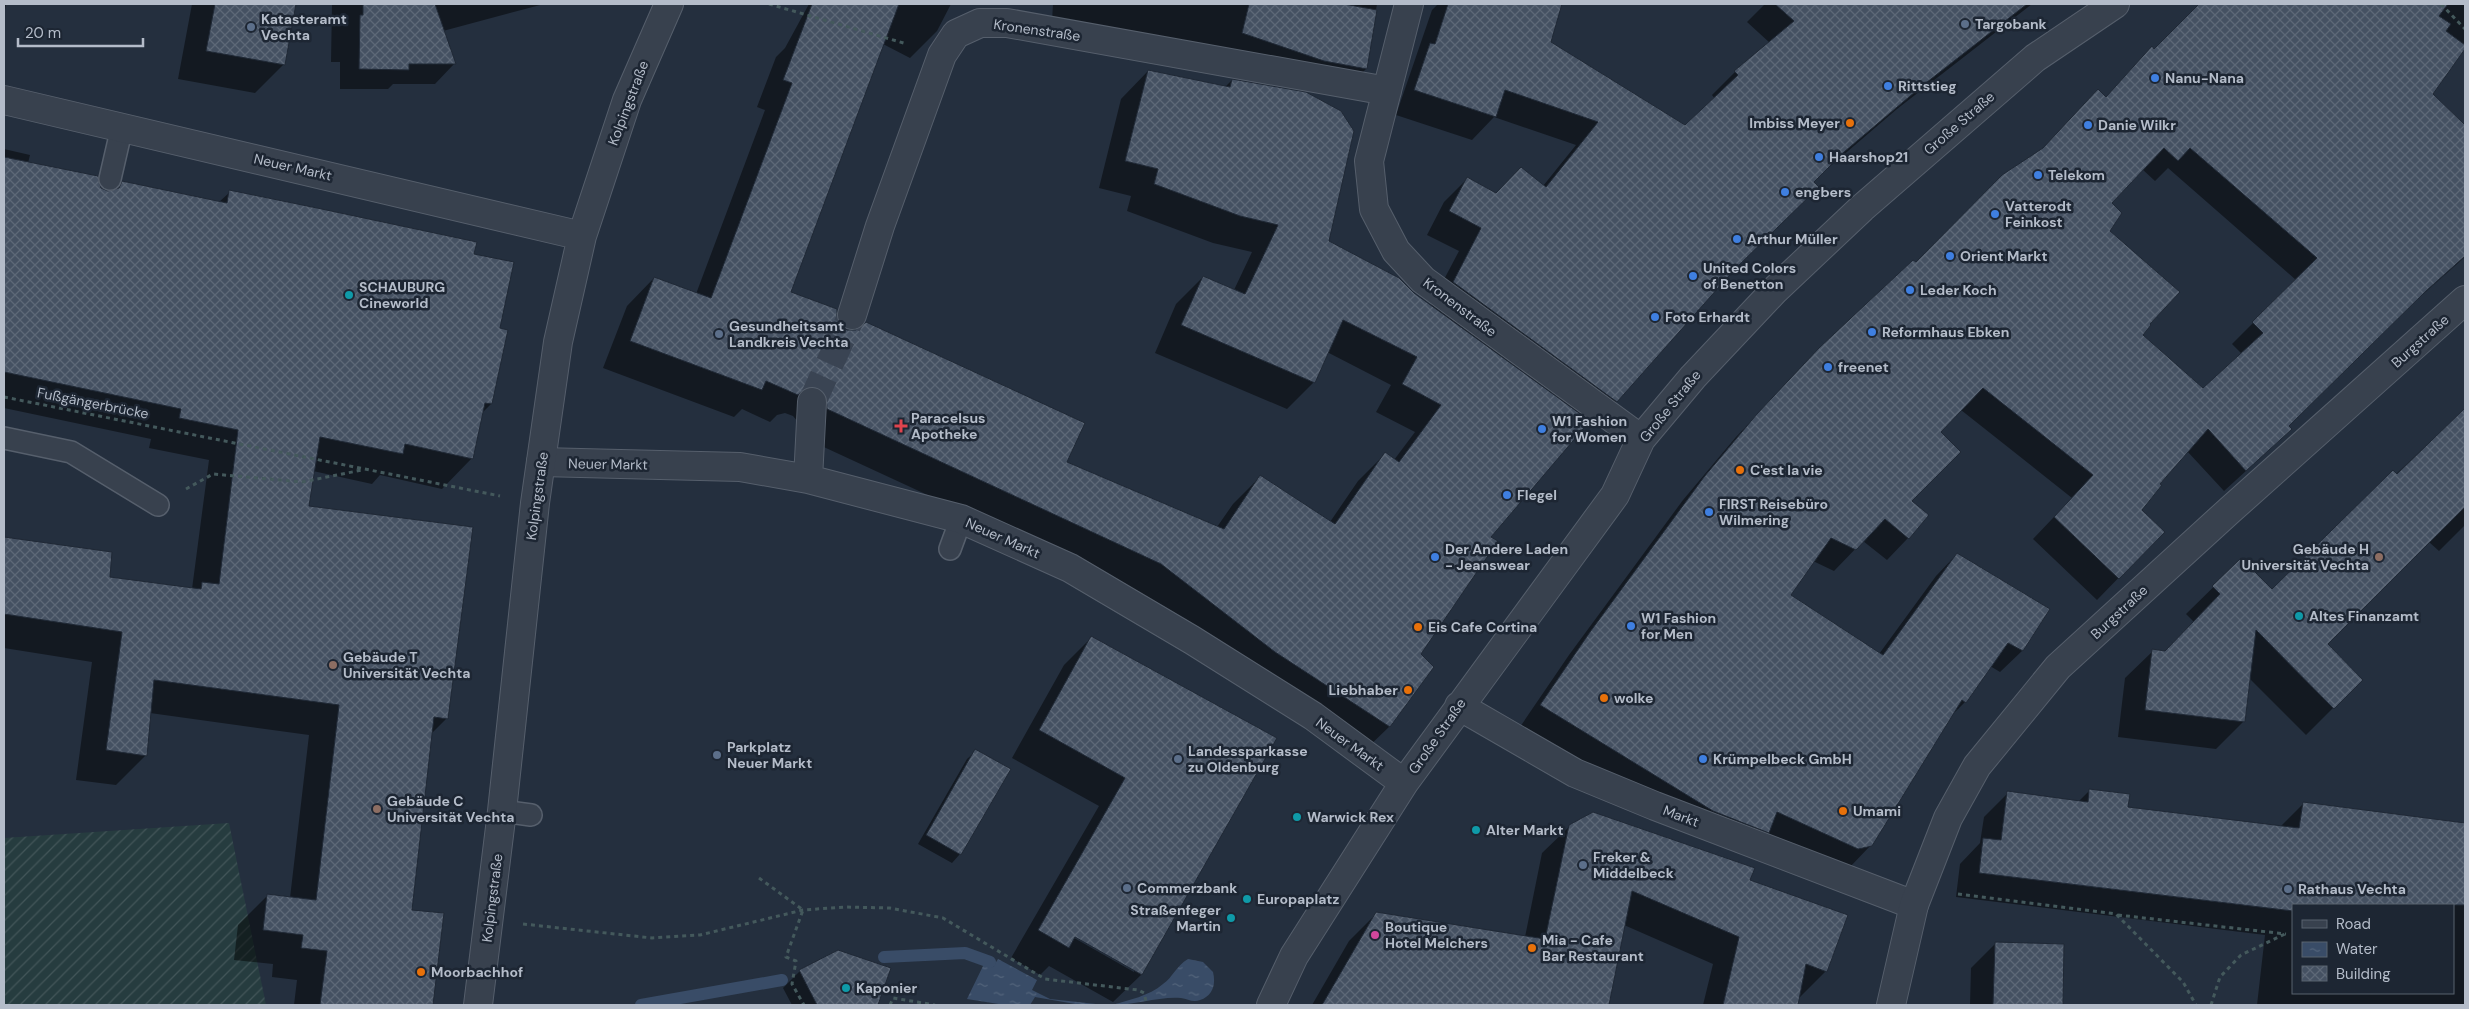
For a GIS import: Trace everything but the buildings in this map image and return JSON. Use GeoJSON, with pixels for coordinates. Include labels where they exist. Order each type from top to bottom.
{"type":"FeatureCollection","features":[{"type":"Feature","properties":{"kind":"street","name":"Kolpingstraße"},"geometry":{"type":"LineString","coordinates":[[478,1005],[502,811],[534,503],[558,342],[582,236],[626,100],[669,4]]}},
{"type":"Feature","properties":{"kind":"street","name":"Kronenstraße"},"geometry":{"type":"LineString","coordinates":[[1409,4],[1369,161],[1374,209],[1396,251],[1423,280],[1641,439]]}},
{"type":"Feature","properties":{"kind":"street","name":"Große Straße"},"geometry":{"type":"LineString","coordinates":[[1271,1005],[1294,956],[1404,783],[1458,706],[1615,495],[1641,439],[1694,377],[1774,290],[1862,208],[2035,58],[2106,6]]}},
{"type":"Feature","properties":{"kind":"street","name":"Kronenstraße"},"geometry":{"type":"LineString","coordinates":[[852,315],[880,226],[942,55],[956,34],[980,23],[1007,23],[1387,91]]}},
{"type":"Feature","properties":{"kind":"street","name":"Neuer Markt"},"geometry":{"type":"LineString","coordinates":[[4,100],[582,236]]}},
{"type":"Feature","properties":{"kind":"street","name":"Burgstraße"},"geometry":{"type":"LineString","coordinates":[[1891,1005],[1914,905],[1948,818],[1978,766],[2058,667],[2465,300]]}},
{"type":"Feature","properties":{"kind":"street"},"geometry":{"type":"LineString","coordinates":[[808,479],[812,402]]}},
{"type":"Feature","properties":{"kind":"street","name":"Neuer Markt"},"geometry":{"type":"LineString","coordinates":[[541,462],[740,467],[808,479],[962,519],[1070,568],[1184,636],[1313,716],[1404,783]]}},
{"type":"Feature","properties":{"kind":"street","name":"Markt"},"geometry":{"type":"LineString","coordinates":[[1458,706],[1584,776],[1655,806],[1914,905]]}},
{"type":"Feature","properties":{"kind":"lane"},"geometry":{"type":"LineString","coordinates":[[110,179],[122,127]]}},
{"type":"Feature","properties":{"kind":"lane"},"geometry":{"type":"LineString","coordinates":[[4,438],[71,452],[158,505]]}},
{"type":"Feature","properties":{"kind":"lane"},"geometry":{"type":"LineString","coordinates":[[950,549],[962,519]]}},
{"type":"Feature","properties":{"kind":"lane"},"geometry":{"type":"LineString","coordinates":[[502,811],[531,816]]}},
{"type":"Feature","properties":{"kind":"path"},"geometry":{"type":"LineString","coordinates":[[768,4],[942,55]]}},
{"type":"Feature","properties":{"kind":"path"},"geometry":{"type":"LineString","coordinates":[[2441,4],[2465,29]]}},
{"type":"Feature","properties":{"kind":"path","name":"Fußgängerbrücke"},"geometry":{"type":"LineString","coordinates":[[4,397],[534,503]]}},
{"type":"Feature","properties":{"kind":"path"},"geometry":{"type":"LineString","coordinates":[[158,505],[213,474],[302,482],[364,470]]}},
{"type":"Feature","properties":{"kind":"path"},"geometry":{"type":"LineString","coordinates":[[759,878],[803,910]]}},
{"type":"Feature","properties":{"kind":"path"},"geometry":{"type":"LineString","coordinates":[[1914,905],[1957,894],[2286,934],[2240,955],[2220,977],[2211,1005]]}},
{"type":"Feature","properties":{"kind":"path"},"geometry":{"type":"LineString","coordinates":[[489,920],[652,938],[700,934],[803,910],[845,907],[890,908],[943,918],[1045,979],[1138,990],[1144,993],[1147,1005]]}},
{"type":"Feature","properties":{"kind":"path"},"geometry":{"type":"LineString","coordinates":[[803,910],[786,957],[796,961],[792,984],[804,1005]]}},
{"type":"Feature","properties":{"kind":"path"},"geometry":{"type":"LineString","coordinates":[[2116,914],[2183,982],[2196,1005]]}},
{"type":"Feature","properties":{"kind":"path"},"geometry":{"type":"LineString","coordinates":[[890,1005],[893,998],[935,1005]]}},
{"type":"Feature","properties":{"kind":"green space"},"geometry":{"type":"Polygon","coordinates":[[[229,823],[266,1005],[4,1005],[4,838],[229,823]]]}},
{"type":"Feature","properties":{"kind":"water"},"geometry":{"type":"Polygon","coordinates":[[[998,959],[1037,980],[1032,990],[1050,999],[1105,1005],[1081,1005],[1035,997],[1030,1005],[1005,1005],[967,999],[984,964],[993,967],[998,959]]]}},
{"type":"Feature","properties":{"kind":"water"},"geometry":{"type":"Polygon","coordinates":[[[1188,959],[1203,962],[1213,972],[1214,981],[1211,993],[1208,996],[1197,1001],[1165,998],[1112,1005],[1152,992],[1188,959]]]}},
{"type":"Feature","properties":{"kind":"waterway"},"geometry":{"type":"LineString","coordinates":[[884,957],[965,953],[990,962]]}},
{"type":"Feature","properties":{"kind":"waterway"},"geometry":{"type":"LineString","coordinates":[[641,1005],[782,980]]}},
{"type":"Feature","properties":{"kind":"tunnel"},"geometry":{"type":"LineString","coordinates":[[812,402],[852,315]]}},
{"type":"Feature","properties":{"kind":"place","name":"Targobank"},"geometry":{"type":"Point","coordinates":[1965,24]}},
{"type":"Feature","properties":{"kind":"place","name":"Katasteramt Vechta"},"geometry":{"type":"Point","coordinates":[251,27]}},
{"type":"Feature","properties":{"kind":"place","name":"Nanu-Nana"},"geometry":{"type":"Point","coordinates":[2155,78]}},
{"type":"Feature","properties":{"kind":"place","name":"Rittstieg"},"geometry":{"type":"Point","coordinates":[1888,86]}},
{"type":"Feature","properties":{"kind":"place","name":"Imbiss Meyer"},"geometry":{"type":"Point","coordinates":[1850,123]}},
{"type":"Feature","properties":{"kind":"place","name":"Danie Wilkr"},"geometry":{"type":"Point","coordinates":[2088,125]}},
{"type":"Feature","properties":{"kind":"place","name":"Haarshop21"},"geometry":{"type":"Point","coordinates":[1819,157]}},
{"type":"Feature","properties":{"kind":"place","name":"Telekom"},"geometry":{"type":"Point","coordinates":[2038,175]}},
{"type":"Feature","properties":{"kind":"place","name":"engbers"},"geometry":{"type":"Point","coordinates":[1785,192]}},
{"type":"Feature","properties":{"kind":"place","name":"Vatterodt Feinkost"},"geometry":{"type":"Point","coordinates":[1995,214]}},
{"type":"Feature","properties":{"kind":"place","name":"Arthur Müller"},"geometry":{"type":"Point","coordinates":[1737,239]}},
{"type":"Feature","properties":{"kind":"place","name":"Orient Markt"},"geometry":{"type":"Point","coordinates":[1950,256]}},
{"type":"Feature","properties":{"kind":"place","name":"United Colors of Benetton"},"geometry":{"type":"Point","coordinates":[1693,276]}},
{"type":"Feature","properties":{"kind":"place","name":"Leder Koch"},"geometry":{"type":"Point","coordinates":[1910,290]}},
{"type":"Feature","properties":{"kind":"place","name":"SCHAUBURG Cineworld"},"geometry":{"type":"Point","coordinates":[349,295]}},
{"type":"Feature","properties":{"kind":"place","name":"Foto Erhardt"},"geometry":{"type":"Point","coordinates":[1655,317]}},
{"type":"Feature","properties":{"kind":"place","name":"Reformhaus Ebken"},"geometry":{"type":"Point","coordinates":[1872,332]}},
{"type":"Feature","properties":{"kind":"place","name":"Gesundheitsamt Landkreis Vechta"},"geometry":{"type":"Point","coordinates":[719,334]}},
{"type":"Feature","properties":{"kind":"place","name":"freenet"},"geometry":{"type":"Point","coordinates":[1828,367]}},
{"type":"Feature","properties":{"kind":"place","name":"Paracelsus Apotheke"},"geometry":{"type":"Point","coordinates":[901,426]}},
{"type":"Feature","properties":{"kind":"place","name":"W1 Fashion for Women"},"geometry":{"type":"Point","coordinates":[1542,429]}},
{"type":"Feature","properties":{"kind":"place","name":"C'est la vie"},"geometry":{"type":"Point","coordinates":[1740,470]}},
{"type":"Feature","properties":{"kind":"place","name":"Flegel"},"geometry":{"type":"Point","coordinates":[1507,495]}},
{"type":"Feature","properties":{"kind":"place","name":"FIRST Reisebüro Wilmering"},"geometry":{"type":"Point","coordinates":[1709,512]}},
{"type":"Feature","properties":{"kind":"place","name":"Der Andere Laden - Jeanswear"},"geometry":{"type":"Point","coordinates":[1435,557]}},
{"type":"Feature","properties":{"kind":"place","name":"Gebäude H Universität Vechta"},"geometry":{"type":"Point","coordinates":[2379,557]}},
{"type":"Feature","properties":{"kind":"place","name":"Altes Finanzamt"},"geometry":{"type":"Point","coordinates":[2299,616]}},
{"type":"Feature","properties":{"kind":"place","name":"W1 Fashion for Men"},"geometry":{"type":"Point","coordinates":[1631,626]}},
{"type":"Feature","properties":{"kind":"place","name":"Eis Cafe Cortina"},"geometry":{"type":"Point","coordinates":[1418,627]}},
{"type":"Feature","properties":{"kind":"place","name":"Gebäude T Universität Vechta"},"geometry":{"type":"Point","coordinates":[333,665]}},
{"type":"Feature","properties":{"kind":"place","name":"Liebhaber"},"geometry":{"type":"Point","coordinates":[1408,690]}},
{"type":"Feature","properties":{"kind":"place","name":"wolke"},"geometry":{"type":"Point","coordinates":[1604,698]}},
{"type":"Feature","properties":{"kind":"place","name":"Parkplatz Neuer Markt"},"geometry":{"type":"Point","coordinates":[717,755]}},
{"type":"Feature","properties":{"kind":"place","name":"Landessparkasse zu Oldenburg"},"geometry":{"type":"Point","coordinates":[1178,759]}},
{"type":"Feature","properties":{"kind":"place","name":"Krümpelbeck GmbH"},"geometry":{"type":"Point","coordinates":[1703,759]}},
{"type":"Feature","properties":{"kind":"place","name":"Gebäude C Universität Vechta"},"geometry":{"type":"Point","coordinates":[377,809]}},
{"type":"Feature","properties":{"kind":"place","name":"Umami"},"geometry":{"type":"Point","coordinates":[1843,811]}},
{"type":"Feature","properties":{"kind":"place","name":"Warwick Rex"},"geometry":{"type":"Point","coordinates":[1297,817]}},
{"type":"Feature","properties":{"kind":"place","name":"Alter Markt"},"geometry":{"type":"Point","coordinates":[1476,830]}},
{"type":"Feature","properties":{"kind":"place","name":"Freker & Middelbeck"},"geometry":{"type":"Point","coordinates":[1583,865]}},
{"type":"Feature","properties":{"kind":"place","name":"Commerzbank"},"geometry":{"type":"Point","coordinates":[1127,888]}},
{"type":"Feature","properties":{"kind":"place","name":"Rathaus Vechta"},"geometry":{"type":"Point","coordinates":[2288,889]}},
{"type":"Feature","properties":{"kind":"place","name":"Europaplatz"},"geometry":{"type":"Point","coordinates":[1247,899]}},
{"type":"Feature","properties":{"kind":"place","name":"Straßenfeger Martin"},"geometry":{"type":"Point","coordinates":[1231,918]}},
{"type":"Feature","properties":{"kind":"place","name":"Boutique Hotel Melchers"},"geometry":{"type":"Point","coordinates":[1375,935]}},
{"type":"Feature","properties":{"kind":"place","name":"Mia - Cafe Bar Restaurant"},"geometry":{"type":"Point","coordinates":[1532,948]}},
{"type":"Feature","properties":{"kind":"place","name":"Moorbachhof"},"geometry":{"type":"Point","coordinates":[421,972]}},
{"type":"Feature","properties":{"kind":"place","name":"Kaponier"},"geometry":{"type":"Point","coordinates":[846,988]}}]}
